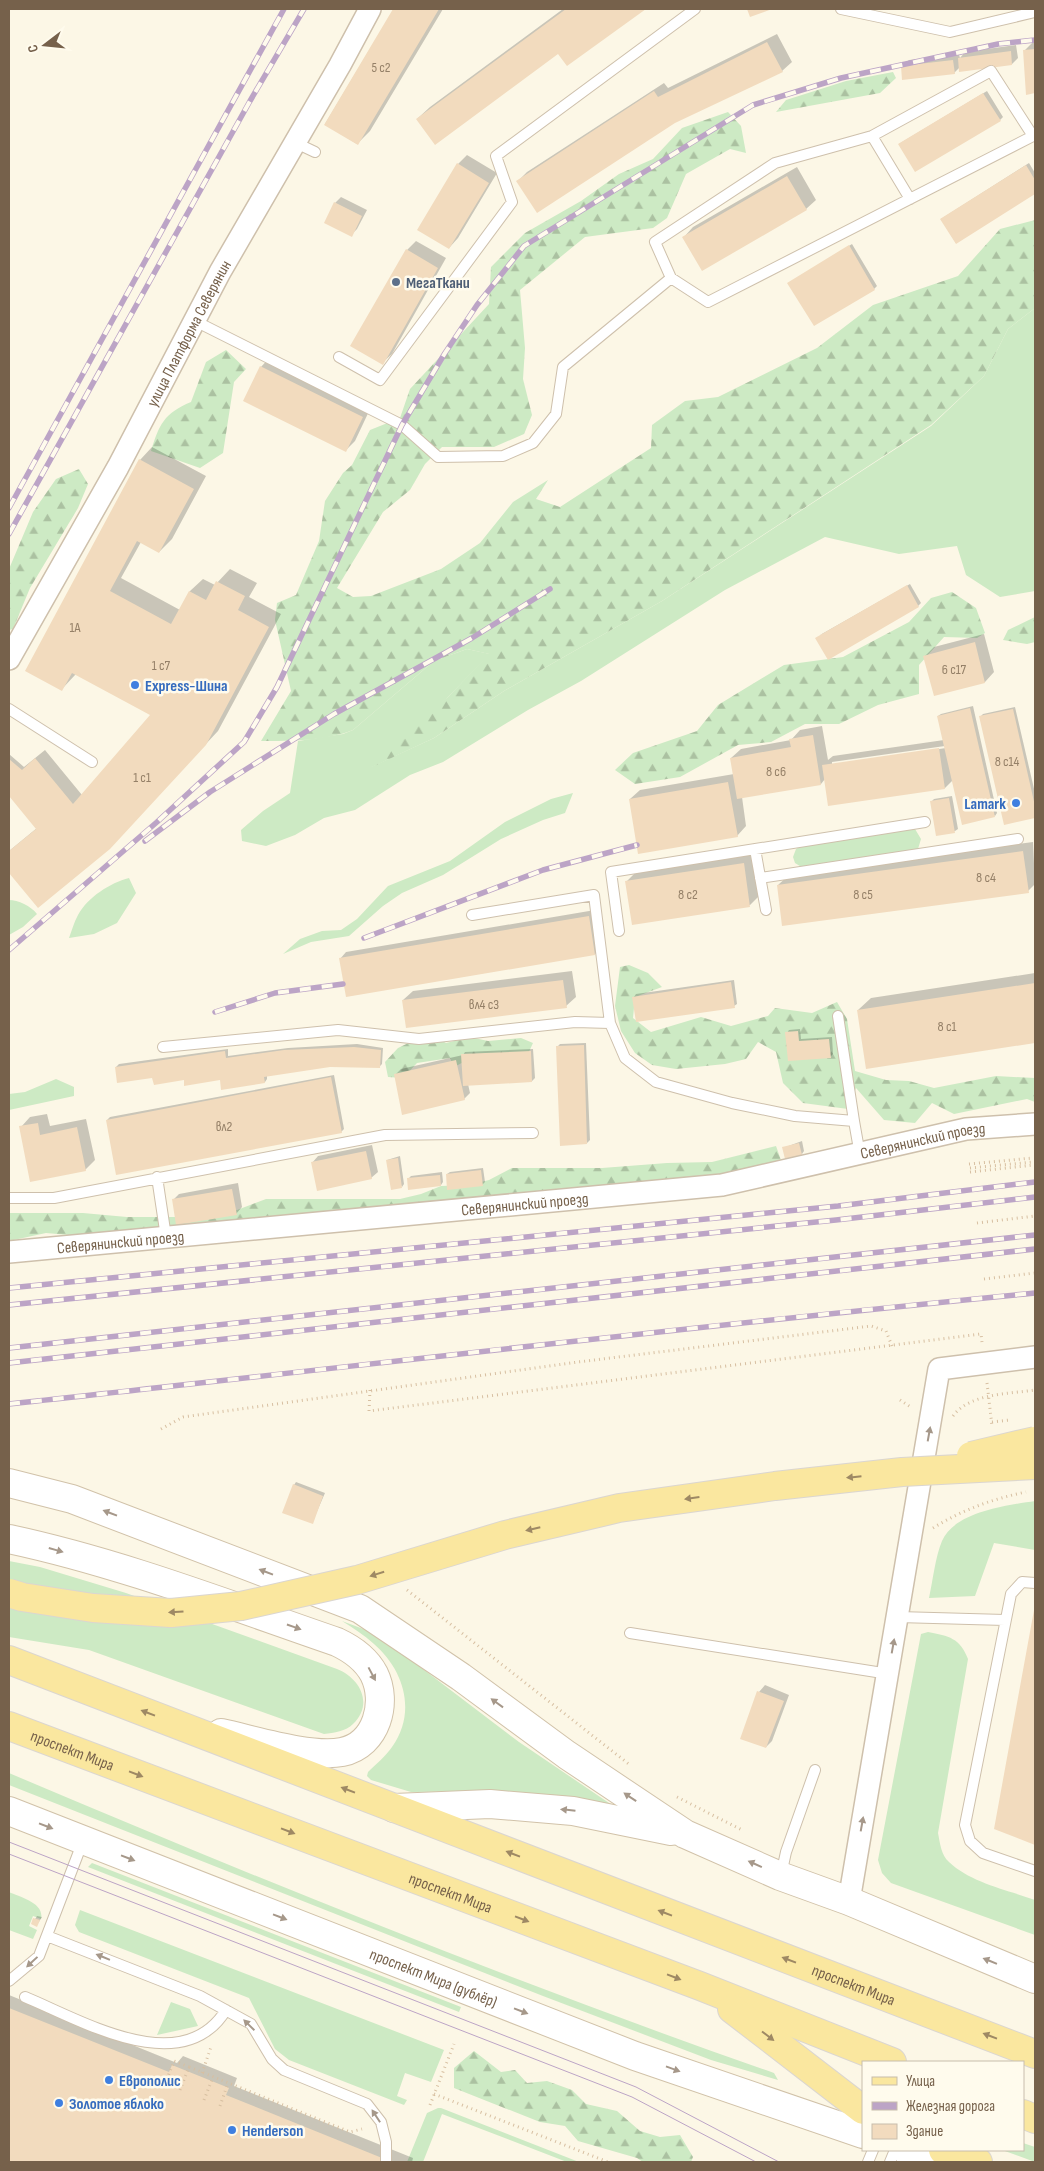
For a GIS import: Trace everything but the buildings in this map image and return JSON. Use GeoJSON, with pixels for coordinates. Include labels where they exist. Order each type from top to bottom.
{"type":"FeatureCollection","features":[{"type":"Feature","properties":{"kind":"main road"},"geometry":{"type":"LineString","coordinates":[[902,1472],[1035,1441]]}},
{"type":"Feature","properties":{"kind":"main road"},"geometry":{"type":"LineString","coordinates":[[9,1593],[22,1598],[94,1608],[171,1613],[242,1606],[357,1580],[505,1535],[619,1508],[775,1486],[902,1472],[1035,1465]]}},
{"type":"Feature","properties":{"kind":"main road","name":"проспект Мира"},"geometry":{"type":"LineString","coordinates":[[9,1483],[72,1499],[360,1609],[461,1677],[568,1755],[685,1834],[780,1876],[849,1901],[1035,1979]]}},
{"type":"Feature","properties":{"kind":"main road"},"geometry":{"type":"LineString","coordinates":[[9,1539],[136,1573],[337,1642],[351,1649],[366,1662],[374,1674],[380,1692],[380,1705],[367,1738],[357,1746],[344,1752],[324,1753],[302,1750],[179,1725]]}},
{"type":"Feature","properties":{"kind":"main road","name":"проспект Мира"},"geometry":{"type":"LineString","coordinates":[[9,1660],[1035,2054]]}},
{"type":"Feature","properties":{"kind":"main road","name":"проспект Мира"},"geometry":{"type":"LineString","coordinates":[[9,1726],[700,1986],[889,2061]]}},
{"type":"Feature","properties":{"kind":"main road","name":"проспект Мира"},"geometry":{"type":"LineString","coordinates":[[394,1808],[490,1804],[564,1810],[685,1834]]}},
{"type":"Feature","properties":{"kind":"main road","name":"проспект Мира (дублёр)"},"geometry":{"type":"LineString","coordinates":[[9,1811],[701,2079],[862,2134]]}},
{"type":"Feature","properties":{"kind":"main road"},"geometry":{"type":"LineString","coordinates":[[700,1986],[862,2109]]}},
{"type":"Feature","properties":{"kind":"main road"},"geometry":{"type":"LineString","coordinates":[[701,2079],[862,2126]]}},
{"type":"Feature","properties":{"kind":"main road"},"geometry":{"type":"LineString","coordinates":[[909,2151],[940,2162]]}},
{"type":"Feature","properties":{"kind":"main road"},"geometry":{"type":"LineString","coordinates":[[946,2151],[978,2162]]}},
{"type":"Feature","properties":{"kind":"street","name":"улица Платформа Северянин"},"geometry":{"type":"LineString","coordinates":[[9,658],[118,466],[220,272],[296,142],[370,9]]}},
{"type":"Feature","properties":{"kind":"street","name":"Северянинский проезд"},"geometry":{"type":"LineString","coordinates":[[9,1252],[722,1186],[966,1129],[1035,1124]]}},
{"type":"Feature","properties":{"kind":"street"},"geometry":{"type":"LineString","coordinates":[[849,1901],[939,1369],[1035,1357]]}},
{"type":"Feature","properties":{"kind":"lane"},"geometry":{"type":"LineString","coordinates":[[339,357],[380,380],[512,202],[496,156],[695,9]]}},
{"type":"Feature","properties":{"kind":"lane"},"geometry":{"type":"LineString","coordinates":[[842,9],[950,32],[1035,12]]}},
{"type":"Feature","properties":{"kind":"lane"},"geometry":{"type":"LineString","coordinates":[[991,71],[1033,136],[910,199],[708,302],[671,278],[655,242],[775,163],[872,136],[991,71]]}},
{"type":"Feature","properties":{"kind":"lane"},"geometry":{"type":"LineString","coordinates":[[872,136],[910,199]]}},
{"type":"Feature","properties":{"kind":"lane"},"geometry":{"type":"LineString","coordinates":[[296,142],[315,152]]}},
{"type":"Feature","properties":{"kind":"lane"},"geometry":{"type":"LineString","coordinates":[[195,321],[402,425],[438,457],[502,456],[533,443],[556,414],[563,367],[671,278]]}},
{"type":"Feature","properties":{"kind":"lane"},"geometry":{"type":"LineString","coordinates":[[9,709],[92,762]]}},
{"type":"Feature","properties":{"kind":"lane"},"geometry":{"type":"LineString","coordinates":[[619,931],[611,872],[925,822]]}},
{"type":"Feature","properties":{"kind":"lane"},"geometry":{"type":"LineString","coordinates":[[760,878],[1018,839]]}},
{"type":"Feature","properties":{"kind":"lane"},"geometry":{"type":"LineString","coordinates":[[755,849],[766,910]]}},
{"type":"Feature","properties":{"kind":"lane"},"geometry":{"type":"LineString","coordinates":[[472,915],[594,895],[610,1023],[624,1058],[656,1082],[732,1103],[795,1116],[854,1121]]}},
{"type":"Feature","properties":{"kind":"lane"},"geometry":{"type":"LineString","coordinates":[[838,1016],[860,1155]]}},
{"type":"Feature","properties":{"kind":"lane"},"geometry":{"type":"LineString","coordinates":[[163,1047],[338,1030],[419,1039],[575,1022],[610,1023]]}},
{"type":"Feature","properties":{"kind":"lane"},"geometry":{"type":"LineString","coordinates":[[9,1198],[54,1198],[385,1135],[533,1133]]}},
{"type":"Feature","properties":{"kind":"lane"},"geometry":{"type":"LineString","coordinates":[[157,1178],[166,1237]]}},
{"type":"Feature","properties":{"kind":"lane"},"geometry":{"type":"LineString","coordinates":[[1035,1583],[1022,1582],[1011,1594],[965,1825],[970,1841],[983,1853],[1035,1871]]}},
{"type":"Feature","properties":{"kind":"lane"},"geometry":{"type":"LineString","coordinates":[[898,1617],[1005,1620]]}},
{"type":"Feature","properties":{"kind":"lane"},"geometry":{"type":"LineString","coordinates":[[630,1633],[888,1674]]}},
{"type":"Feature","properties":{"kind":"lane"},"geometry":{"type":"LineString","coordinates":[[780,1876],[786,1852],[815,1770]]}},
{"type":"Feature","properties":{"kind":"lane"},"geometry":{"type":"LineString","coordinates":[[9,1981],[39,1956],[83,1840]]}},
{"type":"Feature","properties":{"kind":"lane"},"geometry":{"type":"LineString","coordinates":[[46,1936],[200,1996],[251,2024],[272,2059],[284,2070],[368,2104],[380,2122],[386,2142],[386,2162]]}},
{"type":"Feature","properties":{"kind":"lane"},"geometry":{"type":"LineString","coordinates":[[25,1996],[124,2038],[154,2044],[178,2042],[205,2033],[218,2023],[226,2010]]}},
{"type":"Feature","properties":{"kind":"path"},"geometry":{"type":"LineString","coordinates":[[1033,1162],[970,1168],[1033,1162]]}},
{"type":"Feature","properties":{"kind":"path"},"geometry":{"type":"LineString","coordinates":[[977,1223],[1035,1216]]}},
{"type":"Feature","properties":{"kind":"path"},"geometry":{"type":"LineString","coordinates":[[984,1279],[1035,1273]]}},
{"type":"Feature","properties":{"kind":"path"},"geometry":{"type":"LineString","coordinates":[[161,1429],[184,1417],[370,1390],[871,1326],[886,1332],[892,1346]]}},
{"type":"Feature","properties":{"kind":"path"},"geometry":{"type":"LineString","coordinates":[[370,1390],[369,1411],[982,1334],[993,1430]]}},
{"type":"Feature","properties":{"kind":"path"},"geometry":{"type":"LineString","coordinates":[[952,1419],[959,1408],[974,1400],[1035,1390]]}},
{"type":"Feature","properties":{"kind":"path"},"geometry":{"type":"LineString","coordinates":[[900,1400],[914,1410]]}},
{"type":"Feature","properties":{"kind":"path"},"geometry":{"type":"LineString","coordinates":[[930,1530],[951,1517],[994,1498],[1035,1490]]}},
{"type":"Feature","properties":{"kind":"path"},"geometry":{"type":"LineString","coordinates":[[405,1589],[636,1770]]}},
{"type":"Feature","properties":{"kind":"path"},"geometry":{"type":"LineString","coordinates":[[676,1796],[743,1831]]}},
{"type":"Feature","properties":{"kind":"path"},"geometry":{"type":"LineString","coordinates":[[430,2105],[454,2044]]}},
{"type":"Feature","properties":{"kind":"path"},"geometry":{"type":"LineString","coordinates":[[165,2084],[174,2061],[350,2132],[362,2129]]}},
{"type":"Feature","properties":{"kind":"path"},"geometry":{"type":"LineString","coordinates":[[180,2090],[189,2067]]}},
{"type":"Feature","properties":{"kind":"path"},"geometry":{"type":"LineString","coordinates":[[204,2100],[214,2077]]}},
{"type":"Feature","properties":{"kind":"path"},"geometry":{"type":"LineString","coordinates":[[220,2106],[228,2083]]}},
{"type":"Feature","properties":{"kind":"path"},"geometry":{"type":"LineString","coordinates":[[434,2094],[608,2162]]}},
{"type":"Feature","properties":{"kind":"green space"},"geometry":{"type":"Polygon","coordinates":[[[893,72],[896,78],[880,93],[776,112],[786,100],[846,81],[893,72]]]}},
{"type":"Feature","properties":{"kind":"green space"},"geometry":{"type":"Polygon","coordinates":[[[728,112],[741,126],[746,153],[730,149],[686,174],[667,218],[653,228],[585,237],[520,290],[525,348],[523,379],[532,415],[524,434],[494,447],[442,447],[425,464],[410,490],[383,512],[337,588],[353,597],[371,596],[441,569],[480,543],[513,502],[548,480],[536,499],[560,507],[651,448],[652,425],[685,401],[718,397],[817,348],[873,305],[958,276],[1000,229],[1035,220],[1035,308],[1008,329],[984,376],[931,425],[662,601],[504,691],[434,738],[370,768],[386,744],[448,697],[489,654],[467,649],[434,661],[353,730],[320,738],[261,741],[291,691],[275,620],[277,603],[296,595],[319,541],[325,501],[343,473],[352,465],[370,430],[400,418],[410,389],[489,304],[491,267],[525,233],[581,201],[619,174],[653,159],[682,128],[728,112]]]}},
{"type":"Feature","properties":{"kind":"green space"},"geometry":{"type":"Polygon","coordinates":[[[1035,308],[1035,591],[1000,597],[966,575],[957,546],[899,554],[825,537],[725,590],[581,681],[528,710],[443,762],[410,775],[355,810],[324,818],[295,835],[266,846],[242,841],[241,830],[263,811],[290,793],[298,741],[343,734],[353,730],[434,661],[467,649],[490,654],[448,697],[371,767],[434,738],[504,691],[662,601],[931,426],[984,376],[1008,329],[1035,308]]]}},
{"type":"Feature","properties":{"kind":"green space"},"geometry":{"type":"Polygon","coordinates":[[[226,350],[246,369],[234,382],[223,453],[200,468],[151,451],[164,421],[174,411],[191,402],[206,362],[226,350]]]}},
{"type":"Feature","properties":{"kind":"green space"},"geometry":{"type":"Polygon","coordinates":[[[79,469],[88,484],[78,508],[30,588],[13,629],[9,630],[9,569],[33,512],[56,479],[79,469]]]}},
{"type":"Feature","properties":{"kind":"green space"},"geometry":{"type":"Polygon","coordinates":[[[952,592],[976,608],[985,633],[977,638],[944,637],[919,665],[919,694],[878,705],[839,724],[805,724],[771,742],[738,745],[680,777],[635,784],[615,770],[633,753],[697,731],[718,705],[784,665],[843,657],[909,622],[931,598],[952,592]]]}},
{"type":"Feature","properties":{"kind":"green space"},"geometry":{"type":"Polygon","coordinates":[[[1035,617],[1035,642],[1027,644],[1003,640],[1008,630],[1035,617]]]}},
{"type":"Feature","properties":{"kind":"green space"},"geometry":{"type":"Polygon","coordinates":[[[573,793],[565,813],[543,820],[501,839],[443,875],[402,893],[383,906],[349,936],[311,942],[283,954],[300,939],[322,931],[341,930],[357,919],[388,886],[450,861],[505,822],[551,799],[573,793]]]}},
{"type":"Feature","properties":{"kind":"green space"},"geometry":{"type":"Polygon","coordinates":[[[906,828],[915,829],[921,839],[918,849],[909,853],[803,868],[795,863],[793,857],[796,849],[805,844],[906,828]]]}},
{"type":"Feature","properties":{"kind":"green space"},"geometry":{"type":"Polygon","coordinates":[[[129,878],[136,893],[117,923],[94,934],[69,938],[82,908],[88,902],[107,887],[129,878]]]}},
{"type":"Feature","properties":{"kind":"green space"},"geometry":{"type":"Polygon","coordinates":[[[9,900],[24,904],[37,914],[23,927],[9,935],[9,900]]]}},
{"type":"Feature","properties":{"kind":"green space"},"geometry":{"type":"Polygon","coordinates":[[[629,965],[648,973],[662,987],[635,997],[633,1018],[651,1032],[701,1017],[731,1026],[768,1016],[775,1008],[812,1013],[837,1002],[847,1019],[855,1071],[886,1080],[909,1081],[934,1088],[996,1076],[1035,1078],[1035,1102],[1027,1099],[954,1114],[932,1103],[915,1123],[884,1120],[856,1088],[848,1109],[803,1103],[783,1083],[776,1052],[758,1042],[746,1059],[725,1064],[676,1069],[652,1065],[635,1053],[621,1031],[615,1006],[620,967],[629,965]]]}},
{"type":"Feature","properties":{"kind":"green space"},"geometry":{"type":"Polygon","coordinates":[[[429,1033],[446,1043],[470,1037],[488,1041],[521,1038],[533,1043],[527,1056],[475,1056],[454,1067],[450,1058],[417,1063],[403,1078],[388,1077],[385,1062],[398,1048],[429,1033]]]}},
{"type":"Feature","properties":{"kind":"green space"},"geometry":{"type":"Polygon","coordinates":[[[56,1079],[74,1087],[74,1096],[9,1110],[9,1094],[25,1092],[56,1079]]]}},
{"type":"Feature","properties":{"kind":"green space"},"geometry":{"type":"Polygon","coordinates":[[[776,1146],[782,1163],[796,1173],[91,1237],[46,1233],[9,1241],[9,1213],[83,1213],[127,1217],[195,1217],[237,1210],[266,1199],[400,1199],[421,1194],[441,1186],[469,1185],[489,1180],[512,1168],[602,1168],[712,1162],[776,1146]]]}},
{"type":"Feature","properties":{"kind":"green space"},"geometry":{"type":"Polygon","coordinates":[[[1035,1501],[1035,1550],[994,1543],[975,1596],[929,1598],[938,1555],[942,1541],[948,1531],[958,1523],[983,1512],[1035,1501]]]}},
{"type":"Feature","properties":{"kind":"green space"},"geometry":{"type":"Polygon","coordinates":[[[9,1561],[40,1567],[126,1593],[337,1669],[345,1673],[358,1685],[362,1692],[363,1708],[353,1724],[347,1728],[324,1734],[89,1650],[9,1637],[9,1561]]]}},
{"type":"Feature","properties":{"kind":"green space"},"geometry":{"type":"Polygon","coordinates":[[[342,1621],[374,1633],[519,1742],[612,1805],[504,1791],[411,1792],[371,1780],[367,1776],[368,1772],[390,1750],[400,1734],[404,1720],[404,1692],[393,1666],[384,1654],[374,1644],[342,1621]]]}},
{"type":"Feature","properties":{"kind":"green space"},"geometry":{"type":"Polygon","coordinates":[[[928,1632],[953,1639],[961,1646],[968,1659],[938,1833],[940,1845],[946,1859],[968,1875],[979,1881],[1035,1900],[1035,1935],[891,1883],[882,1873],[878,1860],[921,1634],[928,1632]]]}},
{"type":"Feature","properties":{"kind":"green space"},"geometry":{"type":"Polygon","coordinates":[[[9,1773],[485,1967],[774,2073],[778,2080],[711,2060],[543,1996],[9,1785],[9,1773]]]}},
{"type":"Feature","properties":{"kind":"green space"},"geometry":{"type":"Polygon","coordinates":[[[92,1863],[461,2007],[459,2012],[88,1867],[92,1863]]]}},
{"type":"Feature","properties":{"kind":"green space"},"geometry":{"type":"Polygon","coordinates":[[[9,1892],[31,1901],[39,1909],[41,1919],[33,1916],[29,1926],[37,1930],[33,1939],[9,1930],[9,1892]]]}},
{"type":"Feature","properties":{"kind":"green space"},"geometry":{"type":"Polygon","coordinates":[[[80,1910],[444,2050],[431,2082],[405,2073],[397,2096],[407,2100],[404,2105],[289,2060],[275,2049],[249,1998],[79,1932],[75,1925],[80,1910]]]}},
{"type":"Feature","properties":{"kind":"green space"},"geometry":{"type":"Polygon","coordinates":[[[171,2002],[190,2009],[198,2026],[157,2035],[171,2002]]]}},
{"type":"Feature","properties":{"kind":"green space"},"geometry":{"type":"Polygon","coordinates":[[[474,2051],[501,2072],[515,2070],[527,2083],[547,2081],[572,2090],[586,2104],[617,2111],[640,2131],[660,2137],[680,2135],[693,2157],[691,2162],[643,2162],[637,2158],[578,2141],[565,2126],[540,2122],[454,2088],[454,2068],[474,2051]]]}},
{"type":"Feature","properties":{"kind":"green space"},"geometry":{"type":"Polygon","coordinates":[[[438,2108],[579,2162],[567,2162],[442,2114],[423,2162],[407,2162],[427,2113],[438,2108]]]}},
{"type":"Feature","properties":{"kind":"green space"},"geometry":{"type":"Polygon","coordinates":[[[1024,2143],[1035,2147],[1035,2162],[1005,2151],[1024,2151],[1024,2143]]]}},
{"type":"Feature","properties":{"kind":"tram line"},"geometry":{"type":"LineString","coordinates":[[9,1842],[636,2087],[779,2162]]}},
{"type":"Feature","properties":{"kind":"tram line"},"geometry":{"type":"LineString","coordinates":[[9,1854],[632,2097],[756,2162]]}},
{"type":"Feature","properties":{"kind":"railway"},"geometry":{"type":"LineString","coordinates":[[9,508],[284,9]]}},
{"type":"Feature","properties":{"kind":"railway"},"geometry":{"type":"LineString","coordinates":[[9,534],[250,101],[304,9]]}},
{"type":"Feature","properties":{"kind":"railway"},"geometry":{"type":"LineString","coordinates":[[9,950],[157,822],[244,742],[277,687],[402,425],[445,353],[477,305],[524,246],[753,105],[841,78],[998,44],[1035,40]]}},
{"type":"Feature","properties":{"kind":"railway"},"geometry":{"type":"LineString","coordinates":[[145,841],[210,792],[334,714],[472,638],[550,589]]}},
{"type":"Feature","properties":{"kind":"railway"},"geometry":{"type":"LineString","coordinates":[[364,938],[543,870],[637,845]]}},
{"type":"Feature","properties":{"kind":"railway"},"geometry":{"type":"LineString","coordinates":[[215,1012],[275,993],[343,984]]}},
{"type":"Feature","properties":{"kind":"railway"},"geometry":{"type":"LineString","coordinates":[[9,1288],[838,1206],[1035,1182]]}},
{"type":"Feature","properties":{"kind":"railway"},"geometry":{"type":"LineString","coordinates":[[9,1305],[836,1220],[1035,1197]]}},
{"type":"Feature","properties":{"kind":"railway"},"geometry":{"type":"LineString","coordinates":[[9,1348],[1035,1235]]}},
{"type":"Feature","properties":{"kind":"railway"},"geometry":{"type":"LineString","coordinates":[[9,1363],[1035,1249]]}},
{"type":"Feature","properties":{"kind":"railway"},"geometry":{"type":"LineString","coordinates":[[9,1404],[650,1333],[1035,1293]]}},
{"type":"Feature","properties":{"kind":"place","name":"МегаТкани"},"geometry":{"type":"Point","coordinates":[396,282]}},
{"type":"Feature","properties":{"kind":"place","name":"Express-Шина"},"geometry":{"type":"Point","coordinates":[135,685]}},
{"type":"Feature","properties":{"kind":"place","name":"Lamark"},"geometry":{"type":"Point","coordinates":[1016,803]}},
{"type":"Feature","properties":{"kind":"place","name":"Европолис"},"geometry":{"type":"Point","coordinates":[109,2080]}},
{"type":"Feature","properties":{"kind":"place","name":"Золотое яблоко"},"geometry":{"type":"Point","coordinates":[59,2103]}},
{"type":"Feature","properties":{"kind":"place","name":"Henderson"},"geometry":{"type":"Point","coordinates":[232,2130]}}]}
